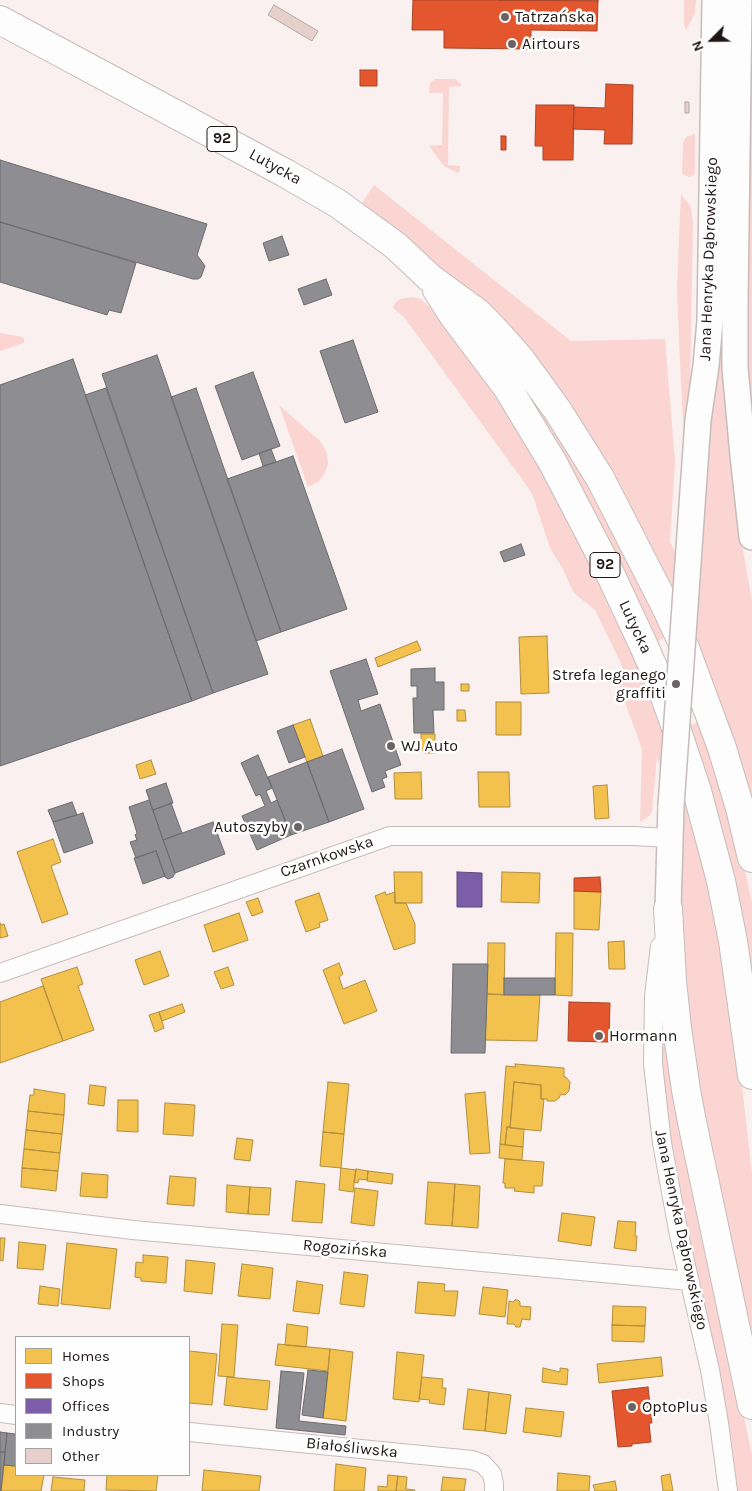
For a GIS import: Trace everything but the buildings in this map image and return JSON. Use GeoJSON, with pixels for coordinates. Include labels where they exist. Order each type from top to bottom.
{"type":"FeatureCollection","features":[{"type":"Feature","properties":{"kind":"main road","name":"Jana Henryka Dąbrowskiego"},"geometry":{"type":"LineString","coordinates":[[668,908],[669,838],[698,420],[710,321],[715,0]]}},
{"type":"Feature","properties":{"kind":"main road","name":"Jana Henryka Dąbrowskiego"},"geometry":{"type":"LineString","coordinates":[[739,0],[735,301],[736,368],[742,455],[752,537]]}},
{"type":"Feature","properties":{"kind":"main road","name":"Lutycka"},"geometry":{"type":"LineString","coordinates":[[0,20],[285,173],[337,203],[396,246],[430,278],[478,313],[509,346],[558,411],[600,478],[665,604],[685,648],[722,748],[740,808],[752,858]]}},
{"type":"Feature","properties":{"kind":"main road","name":"Lutycka"},"geometry":{"type":"LineString","coordinates":[[430,278],[453,315],[507,387],[553,463],[609,572],[660,683],[688,763],[714,852],[733,941],[752,1075]]}},
{"type":"Feature","properties":{"kind":"main road"},"geometry":{"type":"LineString","coordinates":[[668,908],[672,981],[686,1090],[752,1405]]}},
{"type":"Feature","properties":{"kind":"street","name":"Czarnkowska"},"geometry":{"type":"LineString","coordinates":[[0,973],[390,836],[624,836],[669,838]]}},
{"type":"Feature","properties":{"kind":"street","name":"Jana Henryka Dąbrowskiego"},"geometry":{"type":"LineString","coordinates":[[668,908],[660,945],[654,996],[653,1064],[664,1158],[706,1352],[728,1491]]}},
{"type":"Feature","properties":{"kind":"street","name":"Rogozińska"},"geometry":{"type":"LineString","coordinates":[[0,1214],[143,1231],[690,1280]]}},
{"type":"Feature","properties":{"kind":"street"},"geometry":{"type":"LineString","coordinates":[[0,1413],[15,1415]]}},
{"type":"Feature","properties":{"kind":"street","name":"Białośliwska"},"geometry":{"type":"LineString","coordinates":[[190,1432],[472,1460],[483,1464],[492,1474],[494,1491]]}},
{"type":"Feature","properties":{"kind":"shaded area"},"geometry":{"type":"Polygon","coordinates":[[[684,0],[696,0],[695,13],[686,30],[684,24],[684,0]]]}},
{"type":"Feature","properties":{"kind":"shaded area"},"geometry":{"type":"Polygon","coordinates":[[[751,0],[752,448],[747,397],[747,133],[751,0]]]}},
{"type":"Feature","properties":{"kind":"shaded area"},"geometry":{"type":"Polygon","coordinates":[[[435,79],[455,79],[461,84],[461,86],[449,87],[448,165],[460,166],[458,173],[444,166],[429,146],[442,145],[443,93],[429,93],[430,83],[435,79]]]}},
{"type":"Feature","properties":{"kind":"shaded area"},"geometry":{"type":"Polygon","coordinates":[[[695,134],[695,172],[689,177],[682,174],[683,143],[686,137],[695,134]]]}},
{"type":"Feature","properties":{"kind":"shaded area"},"geometry":{"type":"Polygon","coordinates":[[[374,185],[571,341],[665,339],[675,462],[670,542],[696,596],[722,202],[734,474],[742,545],[752,601],[752,809],[696,645],[459,283],[362,203],[374,185]]]}},
{"type":"Feature","properties":{"kind":"shaded area"},"geometry":{"type":"Polygon","coordinates":[[[681,194],[691,207],[693,223],[690,390],[684,442],[677,290],[681,194]]]}},
{"type":"Feature","properties":{"kind":"shaded area"},"geometry":{"type":"Polygon","coordinates":[[[412,297],[420,299],[427,304],[477,365],[537,456],[635,652],[679,772],[716,912],[740,1069],[752,1174],[752,1355],[704,1131],[680,954],[680,845],[683,845],[657,757],[652,811],[649,816],[640,822],[642,749],[619,686],[618,679],[623,669],[620,661],[595,610],[574,593],[563,569],[550,548],[533,496],[527,486],[404,317],[393,308],[400,299],[412,297]]]}},
{"type":"Feature","properties":{"kind":"shaded area"},"geometry":{"type":"Polygon","coordinates":[[[0,333],[23,337],[24,343],[0,351],[0,333]]]}},
{"type":"Feature","properties":{"kind":"shaded area"},"geometry":{"type":"Polygon","coordinates":[[[507,365],[563,437],[668,636],[654,643],[507,365]]]}},
{"type":"Feature","properties":{"kind":"shaded area"},"geometry":{"type":"Polygon","coordinates":[[[279,405],[320,441],[327,453],[328,464],[325,473],[319,481],[308,487],[279,405]]]}},
{"type":"Feature","properties":{"kind":"shaded area"},"geometry":{"type":"Polygon","coordinates":[[[702,721],[739,846],[752,902],[752,993],[687,726],[702,721]]]}},
{"type":"Feature","properties":{"kind":"shaded area"},"geometry":{"type":"Polygon","coordinates":[[[662,1008],[689,1156],[752,1455],[752,1491],[734,1491],[670,1146],[662,1068],[662,1008]]]}},
{"type":"Feature","properties":{"kind":"place","name":"Tatrzańska"},"geometry":{"type":"Point","coordinates":[505,17]}},
{"type":"Feature","properties":{"kind":"place","name":"Airtours"},"geometry":{"type":"Point","coordinates":[512,44]}},
{"type":"Feature","properties":{"kind":"place","name":"Strefa leganego graffiti"},"geometry":{"type":"Point","coordinates":[676,684]}},
{"type":"Feature","properties":{"kind":"place","name":"WJ Auto"},"geometry":{"type":"Point","coordinates":[391,746]}},
{"type":"Feature","properties":{"kind":"place","name":"Autoszyby"},"geometry":{"type":"Point","coordinates":[298,827]}},
{"type":"Feature","properties":{"kind":"place","name":"Hormann"},"geometry":{"type":"Point","coordinates":[599,1036]}},
{"type":"Feature","properties":{"kind":"place","name":"OptoPlus"},"geometry":{"type":"Point","coordinates":[632,1407]}}]}
